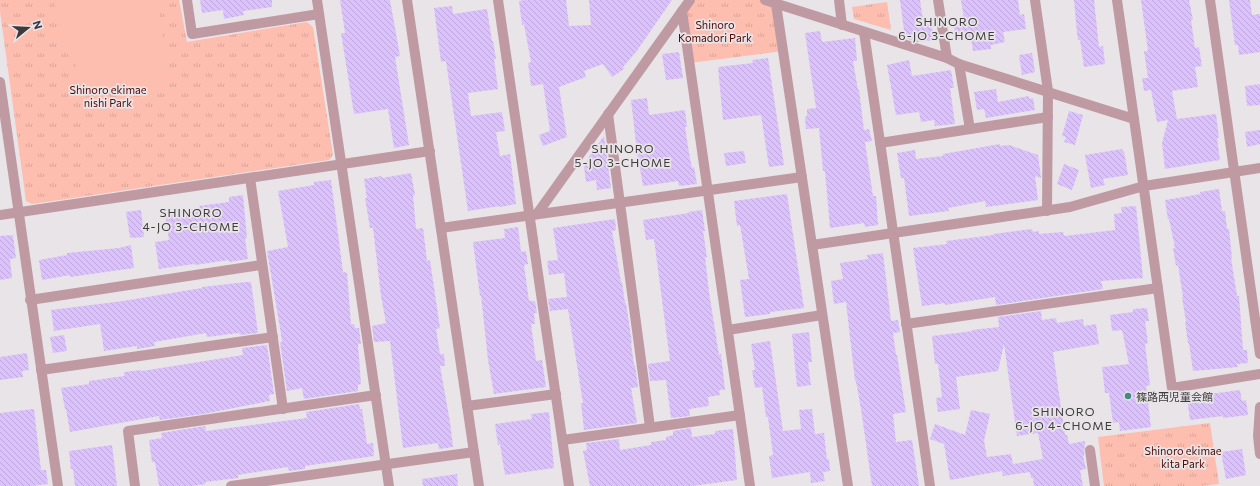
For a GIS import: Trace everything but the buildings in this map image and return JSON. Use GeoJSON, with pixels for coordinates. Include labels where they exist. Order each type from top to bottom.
{"type":"FeatureCollection","features":[{"type":"Feature","properties":{"kind":"street"},"geometry":{"type":"LineString","coordinates":[[187,0],[192,34],[319,14]]}},
{"type":"Feature","properties":{"kind":"street"},"geometry":{"type":"LineString","coordinates":[[317,0],[389,486]]}},
{"type":"Feature","properties":{"kind":"street"},"geometry":{"type":"LineString","coordinates":[[408,0],[479,486]]}},
{"type":"Feature","properties":{"kind":"street"},"geometry":{"type":"LineString","coordinates":[[498,0],[534,214],[569,486]]}},
{"type":"Feature","properties":{"kind":"street"},"geometry":{"type":"LineString","coordinates":[[534,214],[690,0]]}},
{"type":"Feature","properties":{"kind":"street"},"geometry":{"type":"LineString","coordinates":[[766,0],[947,58],[959,64],[1134,119]]}},
{"type":"Feature","properties":{"kind":"street"},"geometry":{"type":"LineString","coordinates":[[839,0],[842,25]]}},
{"type":"Feature","properties":{"kind":"street"},"geometry":{"type":"LineString","coordinates":[[938,0],[947,58]]}},
{"type":"Feature","properties":{"kind":"street"},"geometry":{"type":"LineString","coordinates":[[1035,0],[1048,91],[1047,211]]}},
{"type":"Feature","properties":{"kind":"street"},"geometry":{"type":"LineString","coordinates":[[1117,0],[1172,388],[1260,374]]}},
{"type":"Feature","properties":{"kind":"street"},"geometry":{"type":"LineString","coordinates":[[1210,0],[1260,354]]}},
{"type":"Feature","properties":{"kind":"street"},"geometry":{"type":"LineString","coordinates":[[776,4],[848,486]]}},
{"type":"Feature","properties":{"kind":"street"},"geometry":{"type":"LineString","coordinates":[[682,11],[750,486]]}},
{"type":"Feature","properties":{"kind":"street"},"geometry":{"type":"LineString","coordinates":[[864,32],[892,233],[930,486]]}},
{"type":"Feature","properties":{"kind":"street"},"geometry":{"type":"LineString","coordinates":[[959,64],[970,129]]}},
{"type":"Feature","properties":{"kind":"street"},"geometry":{"type":"LineString","coordinates":[[0,82],[30,300],[58,486]]}},
{"type":"Feature","properties":{"kind":"street"},"geometry":{"type":"LineString","coordinates":[[608,114],[650,427]]}},
{"type":"Feature","properties":{"kind":"street"},"geometry":{"type":"LineString","coordinates":[[880,143],[1048,117]]}},
{"type":"Feature","properties":{"kind":"street"},"geometry":{"type":"LineString","coordinates":[[0,215],[430,151]]}},
{"type":"Feature","properties":{"kind":"street"},"geometry":{"type":"LineString","coordinates":[[812,245],[1047,211],[1070,207],[1144,186],[1260,168]]}},
{"type":"Feature","properties":{"kind":"street"},"geometry":{"type":"LineString","coordinates":[[441,228],[802,177]]}},
{"type":"Feature","properties":{"kind":"street"},"geometry":{"type":"LineString","coordinates":[[250,178],[283,409]]}},
{"type":"Feature","properties":{"kind":"street"},"geometry":{"type":"LineString","coordinates":[[30,300],[262,265]]}},
{"type":"Feature","properties":{"kind":"street"},"geometry":{"type":"LineString","coordinates":[[906,324],[1158,288]]}},
{"type":"Feature","properties":{"kind":"street"},"geometry":{"type":"LineString","coordinates":[[728,330],[822,315]]}},
{"type":"Feature","properties":{"kind":"street"},"geometry":{"type":"LineString","coordinates":[[41,370],[273,337]]}},
{"type":"Feature","properties":{"kind":"street"},"geometry":{"type":"LineString","coordinates":[[467,406],[556,394]]}},
{"type":"Feature","properties":{"kind":"street"},"geometry":{"type":"LineString","coordinates":[[135,486],[128,431],[376,395]]}},
{"type":"Feature","properties":{"kind":"street"},"geometry":{"type":"LineString","coordinates":[[1260,407],[1258,436],[1260,454]]}},
{"type":"Feature","properties":{"kind":"street"},"geometry":{"type":"LineString","coordinates":[[563,440],[740,415]]}},
{"type":"Feature","properties":{"kind":"street"},"geometry":{"type":"LineString","coordinates":[[1090,450],[1095,486]]}},
{"type":"Feature","properties":{"kind":"street"},"geometry":{"type":"LineString","coordinates":[[231,486],[474,452]]}},
{"type":"Feature","properties":{"kind":"green space","name":"Shinoro ekimae nishi Park"},"geometry":{"type":"Polygon","coordinates":[[[0,0],[179,0],[187,42],[307,22],[313,27],[333,155],[329,160],[32,204],[26,201],[0,11],[0,0]]]}},
{"type":"Feature","properties":{"kind":"green space"},"geometry":{"type":"Polygon","coordinates":[[[54,0],[157,0],[171,83],[134,90],[102,88],[88,82],[78,70],[64,48],[54,0]]]}},
{"type":"Feature","properties":{"kind":"green space","name":"Shinoro Komadori Park"},"geometry":{"type":"Polygon","coordinates":[[[690,0],[765,0],[776,4],[783,51],[689,63],[682,11],[690,0]]]}},
{"type":"Feature","properties":{"kind":"green space"},"geometry":{"type":"Polygon","coordinates":[[[887,2],[891,30],[854,19],[852,7],[887,2]]]}},
{"type":"Feature","properties":{"kind":"green space","name":"Shinoro ekimae kita Park"},"geometry":{"type":"Polygon","coordinates":[[[1210,423],[1219,484],[1200,486],[1104,486],[1098,437],[1210,423]]]}},
{"type":"Feature","properties":{"kind":"place","name":"篠路西児童会館"},"geometry":{"type":"Point","coordinates":[1128,396]}},
{"type":"Feature","properties":{"kind":"district","name":"SHINORO 6-JO 3-CHOME"},"geometry":{"type":"Point","coordinates":[947,28]}},
{"type":"Feature","properties":{"kind":"district","name":"SHINORO 5-JO 3-CHOME"},"geometry":{"type":"Point","coordinates":[623,155]}},
{"type":"Feature","properties":{"kind":"district","name":"SHINORO 4-JO 3-CHOME"},"geometry":{"type":"Point","coordinates":[191,219]}},
{"type":"Feature","properties":{"kind":"district","name":"SHINORO 6-JO 4-CHOME"},"geometry":{"type":"Point","coordinates":[1064,418]}}]}
